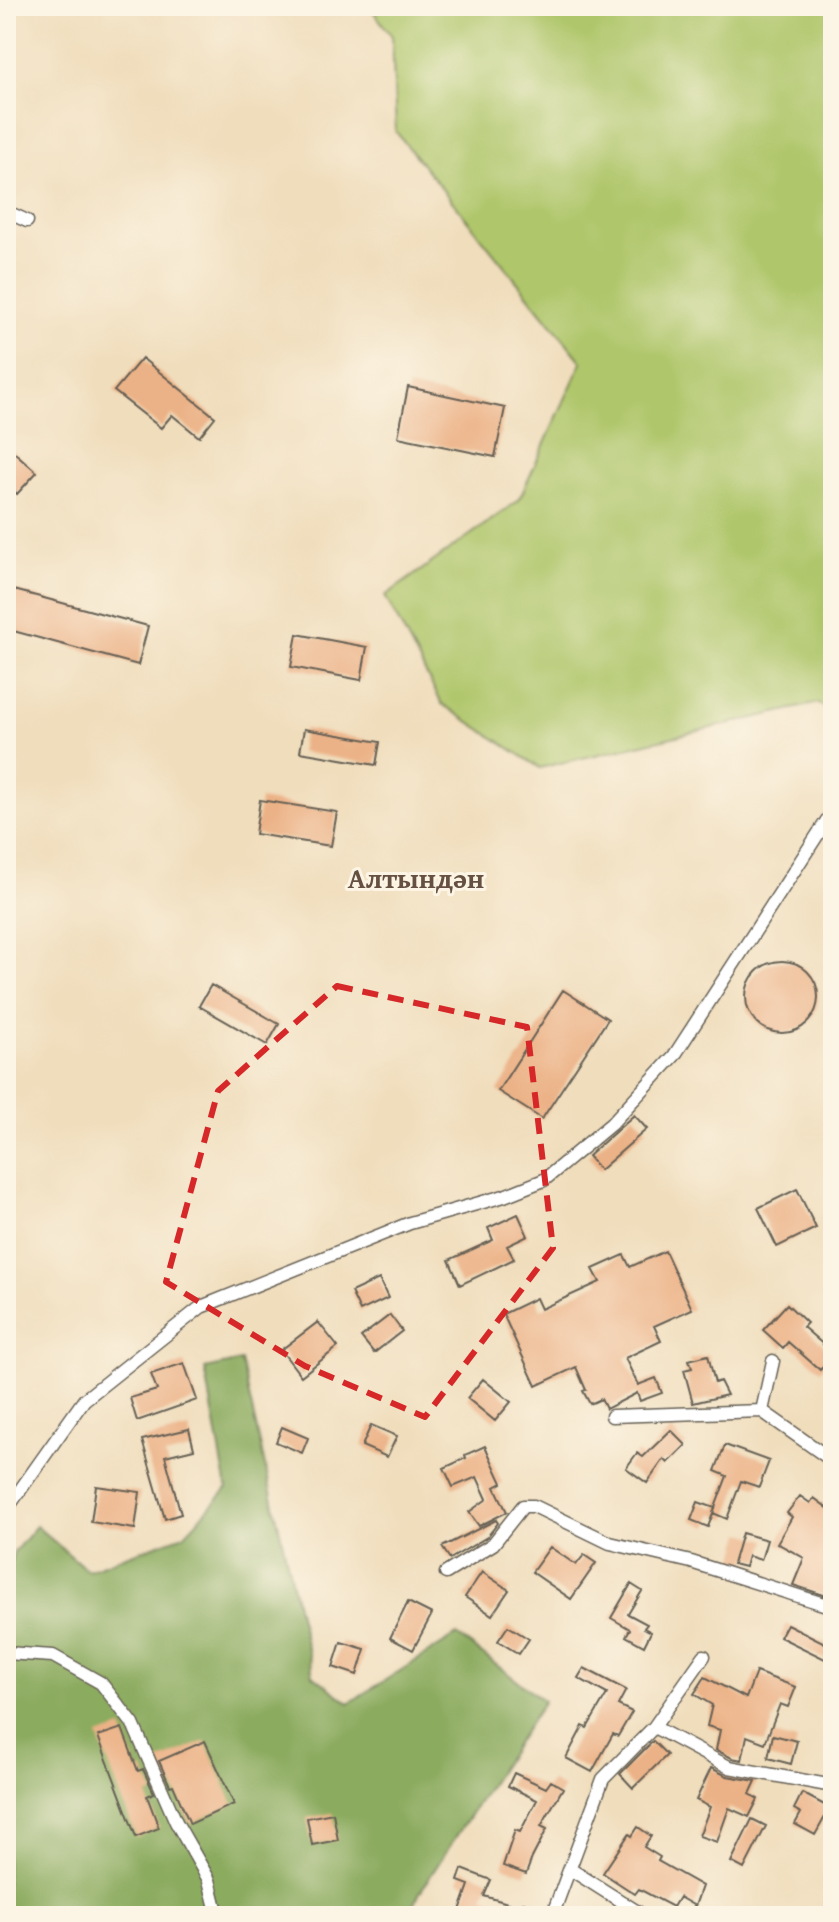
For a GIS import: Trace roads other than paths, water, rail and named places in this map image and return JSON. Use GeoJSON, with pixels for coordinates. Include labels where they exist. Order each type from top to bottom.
{"type":"FeatureCollection","features":[{"type":"Feature","properties":{"kind":"street"},"geometry":{"type":"LineString","coordinates":[[6,216],[14,215],[27,221]]}},
{"type":"Feature","properties":{"kind":"street"},"geometry":{"type":"LineString","coordinates":[[6,1510],[84,1400],[201,1307],[410,1223],[504,1196],[544,1180],[611,1124],[674,1056],[833,811]]}},
{"type":"Feature","properties":{"kind":"street"},"geometry":{"type":"LineString","coordinates":[[762,1411],[773,1361]]}},
{"type":"Feature","properties":{"kind":"street"},"geometry":{"type":"LineString","coordinates":[[612,1416],[762,1411],[833,1461]]}},
{"type":"Feature","properties":{"kind":"street"},"geometry":{"type":"LineString","coordinates":[[446,1573],[493,1544],[523,1506],[534,1506],[610,1543],[691,1562],[833,1607]]}},
{"type":"Feature","properties":{"kind":"street"},"geometry":{"type":"LineString","coordinates":[[6,1653],[53,1656],[101,1683],[133,1724],[176,1822],[209,1880],[218,1916]]}},
{"type":"Feature","properties":{"kind":"street"},"geometry":{"type":"LineString","coordinates":[[552,1916],[603,1779],[654,1727],[704,1656]]}},
{"type":"Feature","properties":{"kind":"street"},"geometry":{"type":"LineString","coordinates":[[654,1727],[729,1767],[833,1786]]}},
{"type":"Feature","properties":{"kind":"street"},"geometry":{"type":"LineString","coordinates":[[570,1869],[644,1916]]}},
{"type":"Feature","properties":{"kind":"district","name":"Алтындән"},"geometry":{"type":"Point","coordinates":[416,878]}}]}
